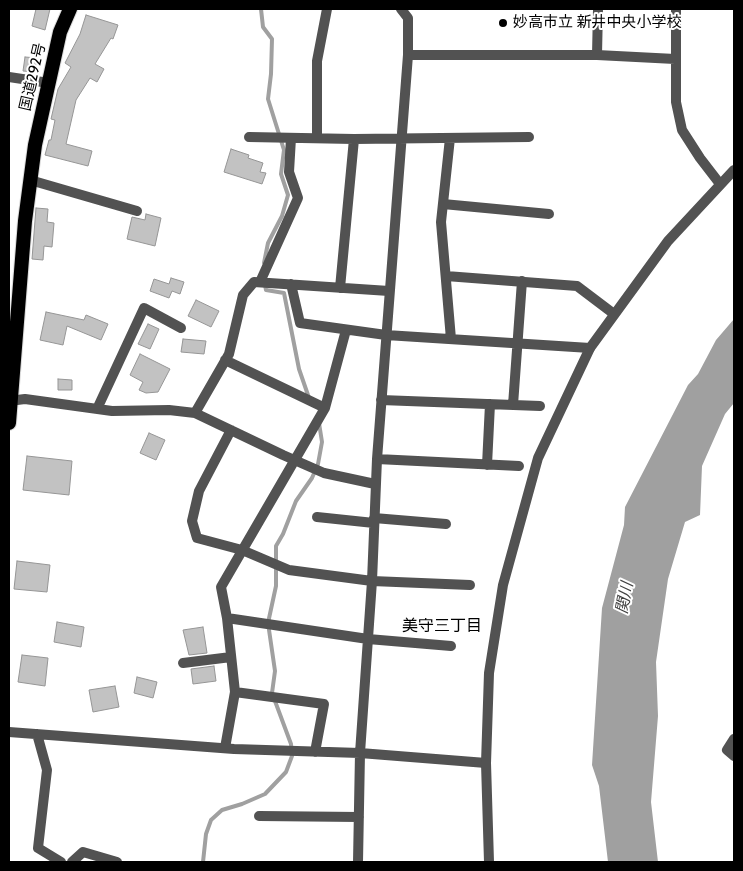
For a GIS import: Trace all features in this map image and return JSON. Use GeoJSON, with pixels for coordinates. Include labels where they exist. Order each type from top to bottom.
{"type":"FeatureCollection","features":[{"type":"Feature","properties":{"kind":"highway","name":"国道292号"},"geometry":{"type":"LineString","coordinates":[[9,422],[25,221],[35,145],[60,32],[70,9]]}},
{"type":"Feature","properties":{"kind":"street"},"geometry":{"type":"LineString","coordinates":[[317,138],[317,61],[327,9]]}},
{"type":"Feature","properties":{"kind":"street"},"geometry":{"type":"LineString","coordinates":[[358,862],[360,753],[372,581],[375,484],[408,55],[408,18],[401,9]]}},
{"type":"Feature","properties":{"kind":"street"},"geometry":{"type":"LineString","coordinates":[[597,55],[598,9]]}},
{"type":"Feature","properties":{"kind":"street"},"geometry":{"type":"LineString","coordinates":[[676,9],[676,102],[682,130],[720,184]]}},
{"type":"Feature","properties":{"kind":"street"},"geometry":{"type":"LineString","coordinates":[[408,55],[597,55],[675,59]]}},
{"type":"Feature","properties":{"kind":"street"},"geometry":{"type":"LineString","coordinates":[[9,77],[49,83]]}},
{"type":"Feature","properties":{"kind":"street"},"geometry":{"type":"LineString","coordinates":[[249,137],[354,139],[529,137]]}},
{"type":"Feature","properties":{"kind":"street"},"geometry":{"type":"LineString","coordinates":[[260,282],[298,198],[289,172],[292,138]]}},
{"type":"Feature","properties":{"kind":"street"},"geometry":{"type":"LineString","coordinates":[[450,138],[442,222],[451,339]]}},
{"type":"Feature","properties":{"kind":"street"},"geometry":{"type":"LineString","coordinates":[[340,288],[354,139]]}},
{"type":"Feature","properties":{"kind":"street"},"geometry":{"type":"LineString","coordinates":[[488,862],[486,763],[489,673],[503,585],[538,458],[590,348],[668,240],[734,170]]}},
{"type":"Feature","properties":{"kind":"street"},"geometry":{"type":"LineString","coordinates":[[30,180],[137,211]]}},
{"type":"Feature","properties":{"kind":"street"},"geometry":{"type":"LineString","coordinates":[[443,204],[549,214]]}},
{"type":"Feature","properties":{"kind":"street"},"geometry":{"type":"LineString","coordinates":[[446,276],[577,286],[614,314]]}},
{"type":"Feature","properties":{"kind":"street"},"geometry":{"type":"LineString","coordinates":[[513,405],[522,281]]}},
{"type":"Feature","properties":{"kind":"street"},"geometry":{"type":"LineString","coordinates":[[195,412],[229,354],[243,295],[254,282],[389,291]]}},
{"type":"Feature","properties":{"kind":"street"},"geometry":{"type":"LineString","coordinates":[[292,284],[300,323],[386,335],[590,348]]}},
{"type":"Feature","properties":{"kind":"street"},"geometry":{"type":"LineString","coordinates":[[96,409],[144,308],[181,328]]}},
{"type":"Feature","properties":{"kind":"street"},"geometry":{"type":"LineString","coordinates":[[225,748],[235,692],[227,618],[221,587],[325,408],[346,330]]}},
{"type":"Feature","properties":{"kind":"street"},"geometry":{"type":"LineString","coordinates":[[225,360],[325,408]]}},
{"type":"Feature","properties":{"kind":"street"},"geometry":{"type":"LineString","coordinates":[[10,401],[24,399],[112,411],[169,410],[195,412],[324,473],[375,484]]}},
{"type":"Feature","properties":{"kind":"street"},"geometry":{"type":"LineString","coordinates":[[382,400],[540,406]]}},
{"type":"Feature","properties":{"kind":"street"},"geometry":{"type":"LineString","coordinates":[[486,464],[490,404]]}},
{"type":"Feature","properties":{"kind":"street"},"geometry":{"type":"LineString","coordinates":[[231,430],[199,491],[192,521],[197,538],[242,550],[289,570],[372,581],[470,585]]}},
{"type":"Feature","properties":{"kind":"street"},"geometry":{"type":"LineString","coordinates":[[377,459],[519,466]]}},
{"type":"Feature","properties":{"kind":"street"},"geometry":{"type":"LineString","coordinates":[[317,517],[446,524]]}},
{"type":"Feature","properties":{"kind":"street"},"geometry":{"type":"LineString","coordinates":[[227,618],[368,639],[451,646]]}},
{"type":"Feature","properties":{"kind":"street"},"geometry":{"type":"LineString","coordinates":[[183,663],[231,657]]}},
{"type":"Feature","properties":{"kind":"street"},"geometry":{"type":"LineString","coordinates":[[235,692],[324,704],[316,752]]}},
{"type":"Feature","properties":{"kind":"street"},"geometry":{"type":"LineString","coordinates":[[9,732],[225,748],[360,753],[486,763]]}},
{"type":"Feature","properties":{"kind":"street"},"geometry":{"type":"LineString","coordinates":[[37,734],[47,770],[38,848],[61,862]]}},
{"type":"Feature","properties":{"kind":"street"},"geometry":{"type":"LineString","coordinates":[[734,739],[727,750],[734,756]]}},
{"type":"Feature","properties":{"kind":"street"},"geometry":{"type":"LineString","coordinates":[[259,816],[359,817]]}},
{"type":"Feature","properties":{"kind":"street"},"geometry":{"type":"LineString","coordinates":[[72,862],[83,852],[117,862]]}},
{"type":"Feature","properties":{"kind":"water","name":"関川"},"geometry":{"type":"Polygon","coordinates":[[[734,319],[734,403],[725,414],[702,466],[700,515],[685,522],[668,579],[656,662],[658,716],[651,802],[658,862],[608,862],[599,786],[592,765],[602,608],[624,525],[625,507],[688,385],[698,374],[716,340],[734,319]]]}},
{"type":"Feature","properties":{"kind":"building"},"geometry":{"type":"Polygon","coordinates":[[[36,9],[50,9],[45,30],[32,26],[36,9]]]}},
{"type":"Feature","properties":{"kind":"building"},"geometry":{"type":"Polygon","coordinates":[[[86,15],[118,25],[113,39],[111,38],[95,64],[104,69],[97,82],[90,78],[76,100],[66,144],[92,151],[88,166],[45,155],[49,140],[51,140],[55,120],[51,119],[58,89],[71,67],[65,63],[80,34],[86,15]]]}},
{"type":"Feature","properties":{"kind":"building"},"geometry":{"type":"Polygon","coordinates":[[[25,57],[37,58],[35,72],[23,71],[25,57]]]}},
{"type":"Feature","properties":{"kind":"building"},"geometry":{"type":"Polygon","coordinates":[[[231,149],[249,155],[248,158],[263,163],[260,172],[266,173],[262,184],[224,172],[231,149]]]}},
{"type":"Feature","properties":{"kind":"building"},"geometry":{"type":"Polygon","coordinates":[[[36,208],[48,209],[47,222],[54,223],[52,247],[44,246],[43,260],[32,259],[36,208]]]}},
{"type":"Feature","properties":{"kind":"building"},"geometry":{"type":"Polygon","coordinates":[[[146,214],[161,218],[155,246],[127,239],[132,217],[145,220],[146,214]]]}},
{"type":"Feature","properties":{"kind":"building"},"geometry":{"type":"Polygon","coordinates":[[[171,278],[184,282],[180,294],[172,291],[169,298],[150,291],[154,279],[169,284],[171,278]]]}},
{"type":"Feature","properties":{"kind":"building"},"geometry":{"type":"Polygon","coordinates":[[[196,300],[219,311],[211,327],[188,316],[196,300]]]}},
{"type":"Feature","properties":{"kind":"building"},"geometry":{"type":"Polygon","coordinates":[[[46,312],[84,320],[86,315],[108,324],[101,340],[67,326],[63,345],[40,340],[46,312]]]}},
{"type":"Feature","properties":{"kind":"building"},"geometry":{"type":"Polygon","coordinates":[[[148,324],[159,329],[150,349],[138,344],[148,324]]]}},
{"type":"Feature","properties":{"kind":"building"},"geometry":{"type":"Polygon","coordinates":[[[183,339],[206,341],[204,354],[181,352],[183,339]]]}},
{"type":"Feature","properties":{"kind":"building"},"geometry":{"type":"Polygon","coordinates":[[[140,354],[170,369],[158,392],[146,393],[139,390],[143,382],[130,375],[140,354]]]}},
{"type":"Feature","properties":{"kind":"building"},"geometry":{"type":"Polygon","coordinates":[[[58,379],[72,380],[72,390],[58,390],[58,379]]]}},
{"type":"Feature","properties":{"kind":"building"},"geometry":{"type":"Polygon","coordinates":[[[149,433],[165,440],[156,460],[140,453],[149,433]]]}},
{"type":"Feature","properties":{"kind":"building"},"geometry":{"type":"Polygon","coordinates":[[[27,456],[72,461],[69,495],[23,490],[27,456]]]}},
{"type":"Feature","properties":{"kind":"building"},"geometry":{"type":"Polygon","coordinates":[[[17,561],[50,565],[47,592],[14,589],[17,561]]]}},
{"type":"Feature","properties":{"kind":"building"},"geometry":{"type":"Polygon","coordinates":[[[57,622],[84,627],[81,647],[54,642],[57,622]]]}},
{"type":"Feature","properties":{"kind":"building"},"geometry":{"type":"Polygon","coordinates":[[[203,627],[207,653],[189,655],[183,630],[203,627]]]}},
{"type":"Feature","properties":{"kind":"building"},"geometry":{"type":"Polygon","coordinates":[[[22,655],[48,658],[45,686],[18,682],[22,655]]]}},
{"type":"Feature","properties":{"kind":"building"},"geometry":{"type":"Polygon","coordinates":[[[214,666],[216,681],[193,684],[191,669],[214,666]]]}},
{"type":"Feature","properties":{"kind":"building"},"geometry":{"type":"Polygon","coordinates":[[[137,677],[157,682],[153,698],[134,693],[137,677]]]}},
{"type":"Feature","properties":{"kind":"building"},"geometry":{"type":"Polygon","coordinates":[[[115,686],[119,707],[93,712],[89,690],[115,686]]]}},
{"type":"Feature","properties":{"kind":"waterway"},"geometry":{"type":"LineString","coordinates":[[261,9],[263,27],[272,39],[268,99],[284,150],[281,174],[288,195],[282,216],[268,243],[264,263]]}},
{"type":"Feature","properties":{"kind":"waterway"},"geometry":{"type":"LineString","coordinates":[[265,285],[266,290],[284,293],[299,369],[309,398]]}},
{"type":"Feature","properties":{"kind":"waterway"},"geometry":{"type":"LineString","coordinates":[[203,862],[206,834],[211,820],[222,810],[265,794],[286,772],[292,756],[291,744],[272,693],[275,671],[268,623],[276,586],[276,546],[283,534],[296,501],[312,478],[318,464],[322,442],[319,423]]}},
{"type":"Feature","properties":{"kind":"place","name":"妙高市立 新井中央小学校"},"geometry":{"type":"Point","coordinates":[503,23]}},
{"type":"Feature","properties":{"kind":"district","name":"美守三丁目"},"geometry":{"type":"Point","coordinates":[442,626]}}]}
